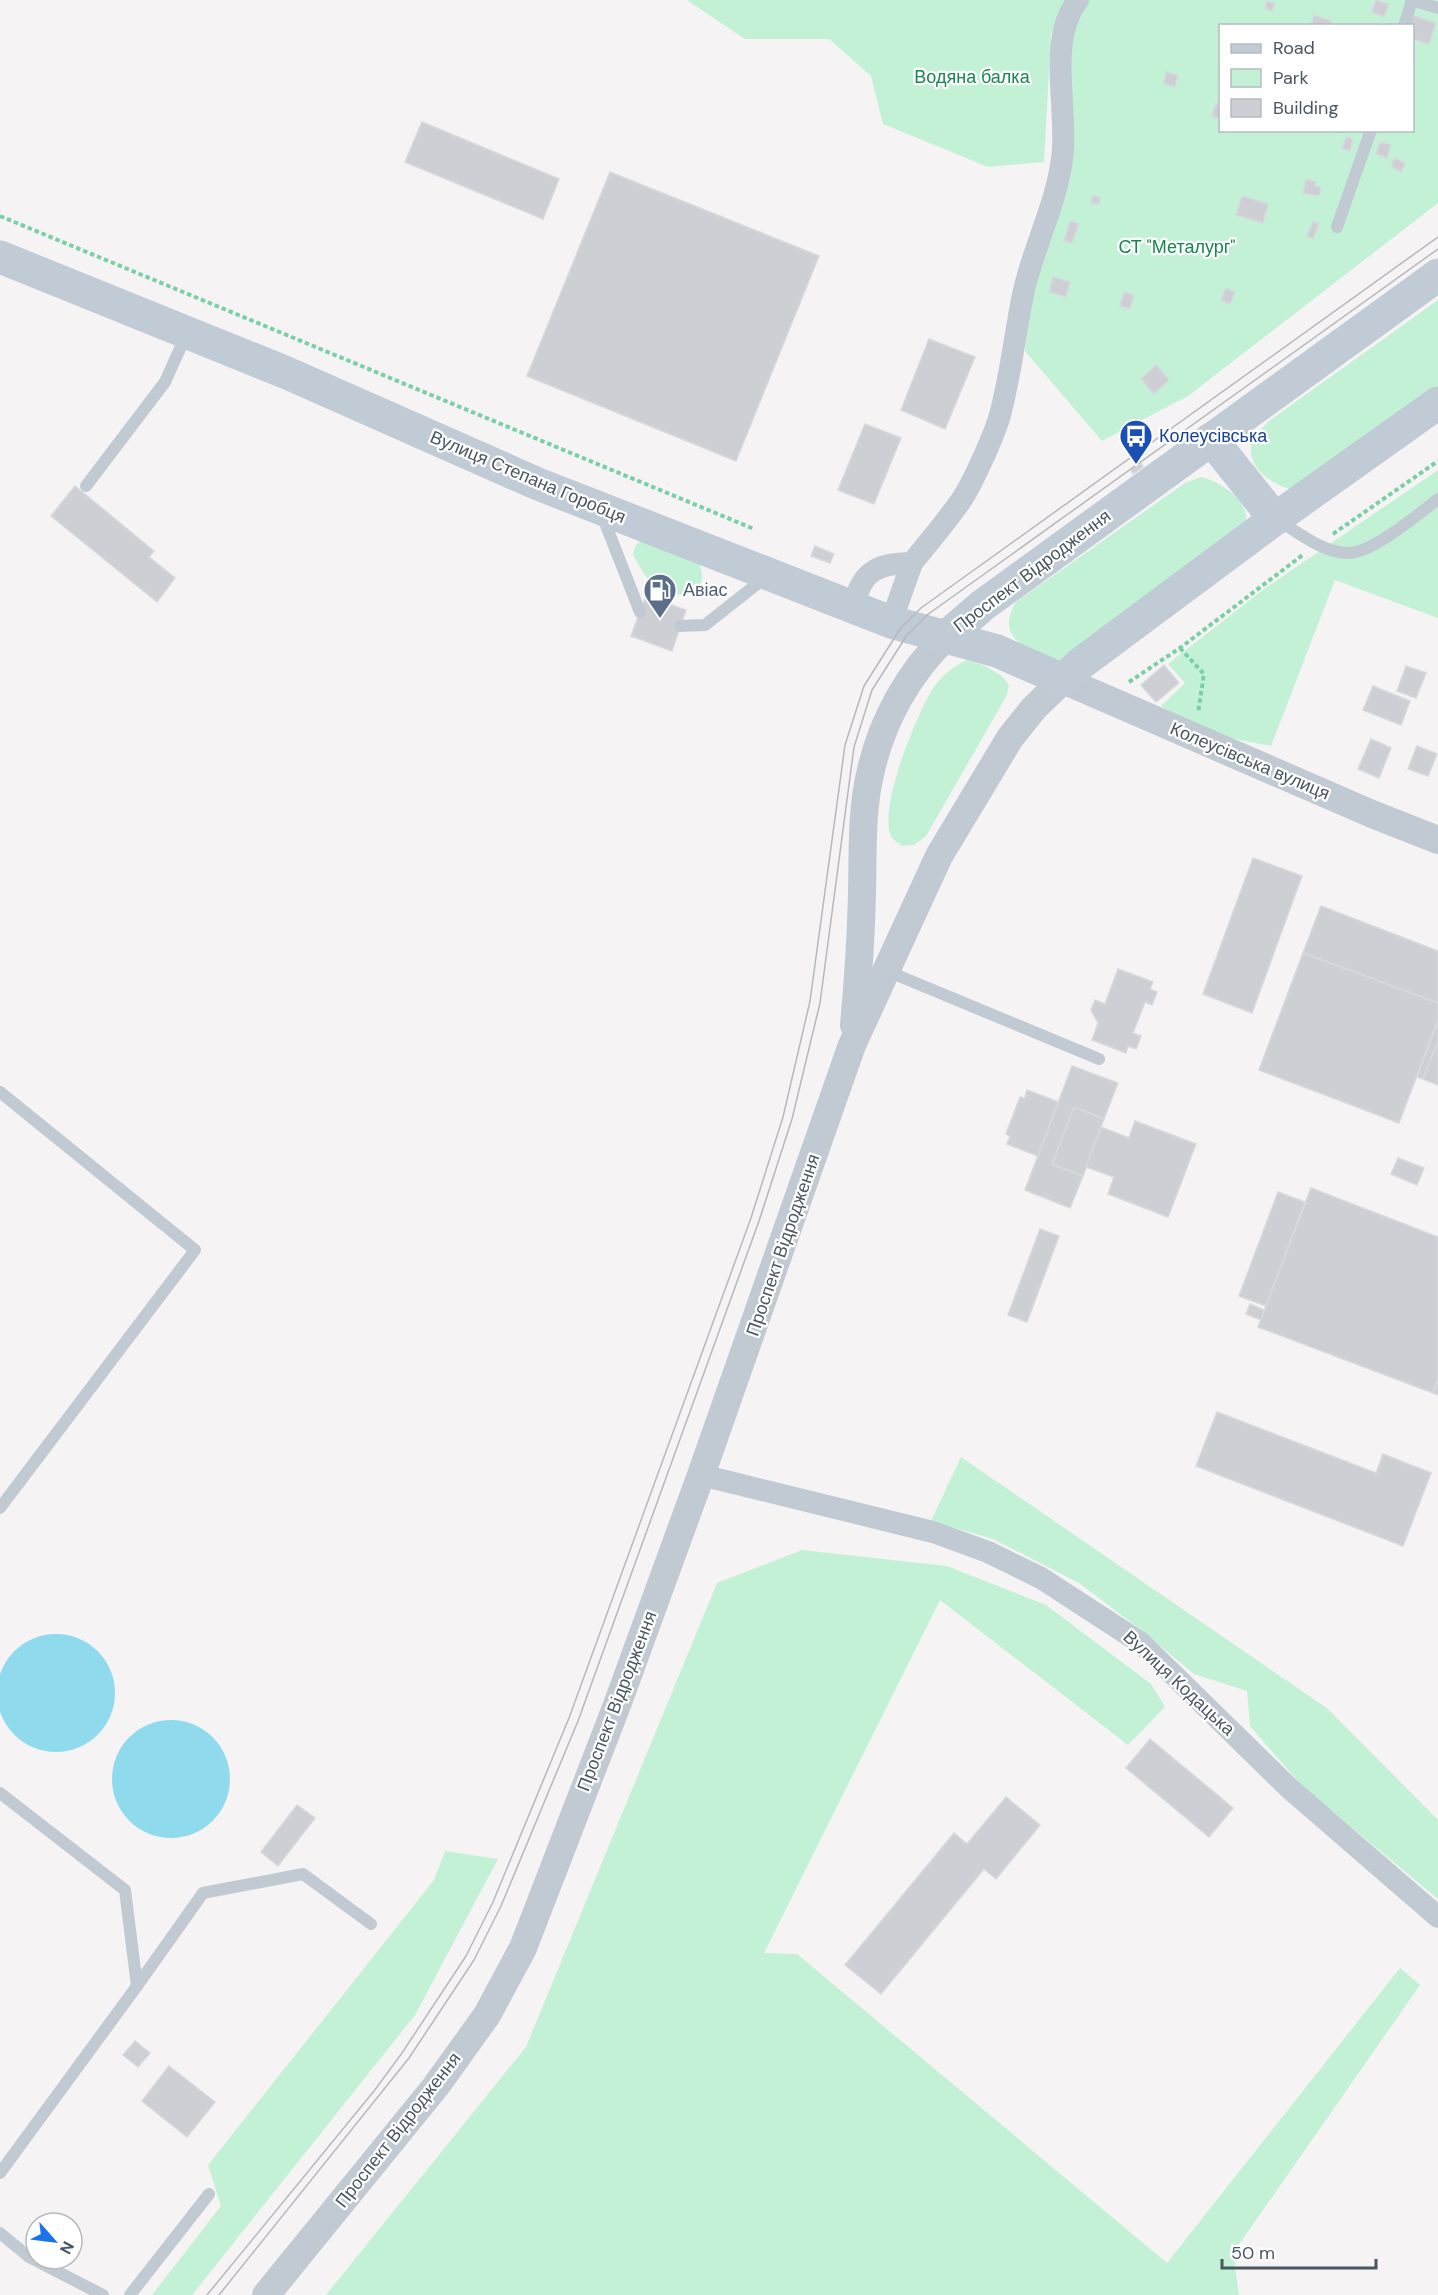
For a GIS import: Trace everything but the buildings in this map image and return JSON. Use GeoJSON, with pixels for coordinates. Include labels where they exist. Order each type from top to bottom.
{"type":"FeatureCollection","features":[{"type":"Feature","properties":{"kind":"main road","name":"Вулиця Степана Горобця"},"geometry":{"type":"LineString","coordinates":[[0,256],[287,373],[538,484],[891,621],[998,651],[1063,680]]}},
{"type":"Feature","properties":{"kind":"main road","name":"Проспект Відродження"},"geometry":{"type":"LineString","coordinates":[[946,637],[963,620],[1438,275]]}},
{"type":"Feature","properties":{"kind":"main road","name":"Проспект Відродження"},"geometry":{"type":"LineString","coordinates":[[1063,680],[1080,664],[1275,519],[1438,403]]}},
{"type":"Feature","properties":{"kind":"main road"},"geometry":{"type":"LineString","coordinates":[[1211,439],[1275,519]]}},
{"type":"Feature","properties":{"kind":"street"},"geometry":{"type":"LineString","coordinates":[[891,621],[912,563],[961,500],[999,418],[1013,362],[1024,289],[1055,193],[1063,159],[1064,111],[1059,66],[1069,12],[1078,0]]}},
{"type":"Feature","properties":{"kind":"street"},"geometry":{"type":"LineString","coordinates":[[854,607],[856,593],[866,577],[878,567],[891,563],[912,563]]}},
{"type":"Feature","properties":{"kind":"street","name":"Проспект Відродження"},"geometry":{"type":"LineString","coordinates":[[852,1045],[860,953],[863,841],[871,770],[894,705],[926,655],[946,637]]}},
{"type":"Feature","properties":{"kind":"street","name":"Проспект Відродження"},"geometry":{"type":"LineString","coordinates":[[266,2295],[436,2086],[486,2015],[523,1948],[617,1705],[852,1045],[939,856],[1004,748],[1034,708],[1063,680]]}},
{"type":"Feature","properties":{"kind":"street","name":"Колеусівська вулиця"},"geometry":{"type":"LineString","coordinates":[[1063,680],[1438,840]]}},
{"type":"Feature","properties":{"kind":"street","name":"Вулиця Кодацька"},"geometry":{"type":"LineString","coordinates":[[701,1474],[933,1533],[988,1552],[1059,1588],[1141,1643],[1289,1788],[1438,1917]]}},
{"type":"Feature","properties":{"kind":"lane"},"geometry":{"type":"LineString","coordinates":[[1405,24],[1412,0],[1438,8]]}},
{"type":"Feature","properties":{"kind":"lane"},"geometry":{"type":"LineString","coordinates":[[1337,226],[1370,132]]}},
{"type":"Feature","properties":{"kind":"lane"},"geometry":{"type":"LineString","coordinates":[[86,486],[165,382],[187,333]]}},
{"type":"Feature","properties":{"kind":"lane"},"geometry":{"type":"LineString","coordinates":[[1275,519],[1316,544],[1350,554],[1374,544],[1438,499]]}},
{"type":"Feature","properties":{"kind":"lane"},"geometry":{"type":"LineString","coordinates":[[600,508],[640,612]]}},
{"type":"Feature","properties":{"kind":"lane"},"geometry":{"type":"LineString","coordinates":[[680,626],[705,626],[769,574]]}},
{"type":"Feature","properties":{"kind":"lane"},"geometry":{"type":"LineString","coordinates":[[887,970],[1099,1059]]}},
{"type":"Feature","properties":{"kind":"lane"},"geometry":{"type":"LineString","coordinates":[[0,1092],[195,1250],[0,1509]]}},
{"type":"Feature","properties":{"kind":"lane"},"geometry":{"type":"LineString","coordinates":[[0,1793],[125,1890],[136,1986]]}},
{"type":"Feature","properties":{"kind":"lane"},"geometry":{"type":"LineString","coordinates":[[0,2173],[203,1893],[303,1874],[371,1924]]}},
{"type":"Feature","properties":{"kind":"lane"},"geometry":{"type":"LineString","coordinates":[[130,2295],[209,2194]]}},
{"type":"Feature","properties":{"kind":"lane"},"geometry":{"type":"LineString","coordinates":[[0,2233],[29,2257],[104,2295]]}},
{"type":"Feature","properties":{"kind":"path"},"geometry":{"type":"LineString","coordinates":[[0,216],[754,528]]}},
{"type":"Feature","properties":{"kind":"path"},"geometry":{"type":"LineString","coordinates":[[1104,698],[1180,648],[1316,544],[1438,461]]}},
{"type":"Feature","properties":{"kind":"path"},"geometry":{"type":"LineString","coordinates":[[1180,648],[1204,674],[1194,737]]}},
{"type":"Feature","properties":{"kind":"green space","name":"Водяна балка"},"geometry":{"type":"Polygon","coordinates":[[[687,0],[1068,0],[1051,34],[1044,162],[988,167],[883,124],[871,76],[829,39],[745,39],[687,0]]]}},
{"type":"Feature","properties":{"kind":"green space","name":"СТ \"Металург\""},"geometry":{"type":"Polygon","coordinates":[[[1083,0],[1438,0],[1438,203],[1188,396],[1102,441],[1025,351],[1032,290],[1070,180],[1067,72],[1077,12],[1083,0]]]}},
{"type":"Feature","properties":{"kind":"green space"},"geometry":{"type":"Polygon","coordinates":[[[1438,300],[1438,392],[1300,491],[1275,483],[1260,472],[1252,457],[1251,444],[1257,433],[1269,421],[1438,300]]]}},
{"type":"Feature","properties":{"kind":"green space"},"geometry":{"type":"Polygon","coordinates":[[[1438,470],[1438,618],[1335,580],[1271,746],[1200,732],[1161,706],[1185,683],[1168,664],[1264,589],[1438,470]]]}},
{"type":"Feature","properties":{"kind":"green space"},"geometry":{"type":"Polygon","coordinates":[[[1201,477],[1220,485],[1238,499],[1246,513],[1246,526],[1064,662],[1053,664],[1016,641],[1009,624],[1010,614],[1016,602],[1185,483],[1201,477]]]}},
{"type":"Feature","properties":{"kind":"green space"},"geometry":{"type":"Polygon","coordinates":[[[642,540],[699,563],[702,574],[701,583],[696,590],[679,594],[669,593],[652,583],[633,555],[635,546],[642,540]]]}},
{"type":"Feature","properties":{"kind":"green space"},"geometry":{"type":"Polygon","coordinates":[[[967,660],[985,666],[1002,676],[1009,685],[1007,695],[926,836],[914,845],[902,846],[891,836],[888,823],[894,785],[901,763],[917,720],[932,690],[947,672],[967,660]]]}},
{"type":"Feature","properties":{"kind":"green space"},"geometry":{"type":"Polygon","coordinates":[[[961,1457],[1328,1709],[1438,1820],[1438,1899],[1302,1786],[1250,1726],[1247,1691],[1194,1674],[1079,1583],[993,1539],[931,1521],[961,1457]]]}},
{"type":"Feature","properties":{"kind":"green space"},"geometry":{"type":"Polygon","coordinates":[[[802,1550],[947,1566],[1046,1605],[1151,1684],[1165,1707],[1128,1745],[940,1600],[764,1953],[797,1954],[1167,2263],[1400,1968],[1420,1985],[1233,2253],[1239,2295],[326,2295],[526,2047],[717,1583],[802,1550]]]}},
{"type":"Feature","properties":{"kind":"green space"},"geometry":{"type":"Polygon","coordinates":[[[445,1851],[498,1859],[415,2015],[192,2295],[152,2295],[221,2206],[208,2165],[434,1880],[445,1851]]]}},
{"type":"Feature","properties":{"kind":"water"},"geometry":{"type":"Polygon","coordinates":[[[44,1635],[68,1635],[89,1644],[105,1660],[114,1681],[114,1705],[105,1726],[89,1742],[68,1751],[44,1751],[23,1742],[7,1726],[-1,1708],[-1,1678],[7,1660],[23,1644],[44,1635]]]}},
{"type":"Feature","properties":{"kind":"water"},"geometry":{"type":"Polygon","coordinates":[[[171,1720],[194,1724],[213,1737],[226,1756],[230,1779],[226,1802],[213,1821],[194,1834],[171,1838],[148,1834],[129,1821],[116,1802],[112,1779],[116,1756],[129,1737],[148,1724],[171,1720]]]}},
{"type":"Feature","properties":{"kind":"tram line"},"geometry":{"type":"LineString","coordinates":[[207,2295],[374,2091],[466,1956],[493,1902],[569,1718],[751,1218],[783,1117],[810,1001],[845,745],[864,686],[900,629],[921,608],[1438,237]]}},
{"type":"Feature","properties":{"kind":"tram line"},"geometry":{"type":"LineString","coordinates":[[219,2295],[409,2058],[474,1960],[501,1906],[578,1721],[759,1221],[792,1119],[820,1003],[854,747],[872,690],[907,635],[927,615],[1438,249]]}},
{"type":"Feature","properties":{"kind":"place","name":"Колеусівська"},"geometry":{"type":"Point","coordinates":[1136,465]}},
{"type":"Feature","properties":{"kind":"place","name":"Авіас"},"geometry":{"type":"Point","coordinates":[660,619]}}]}
